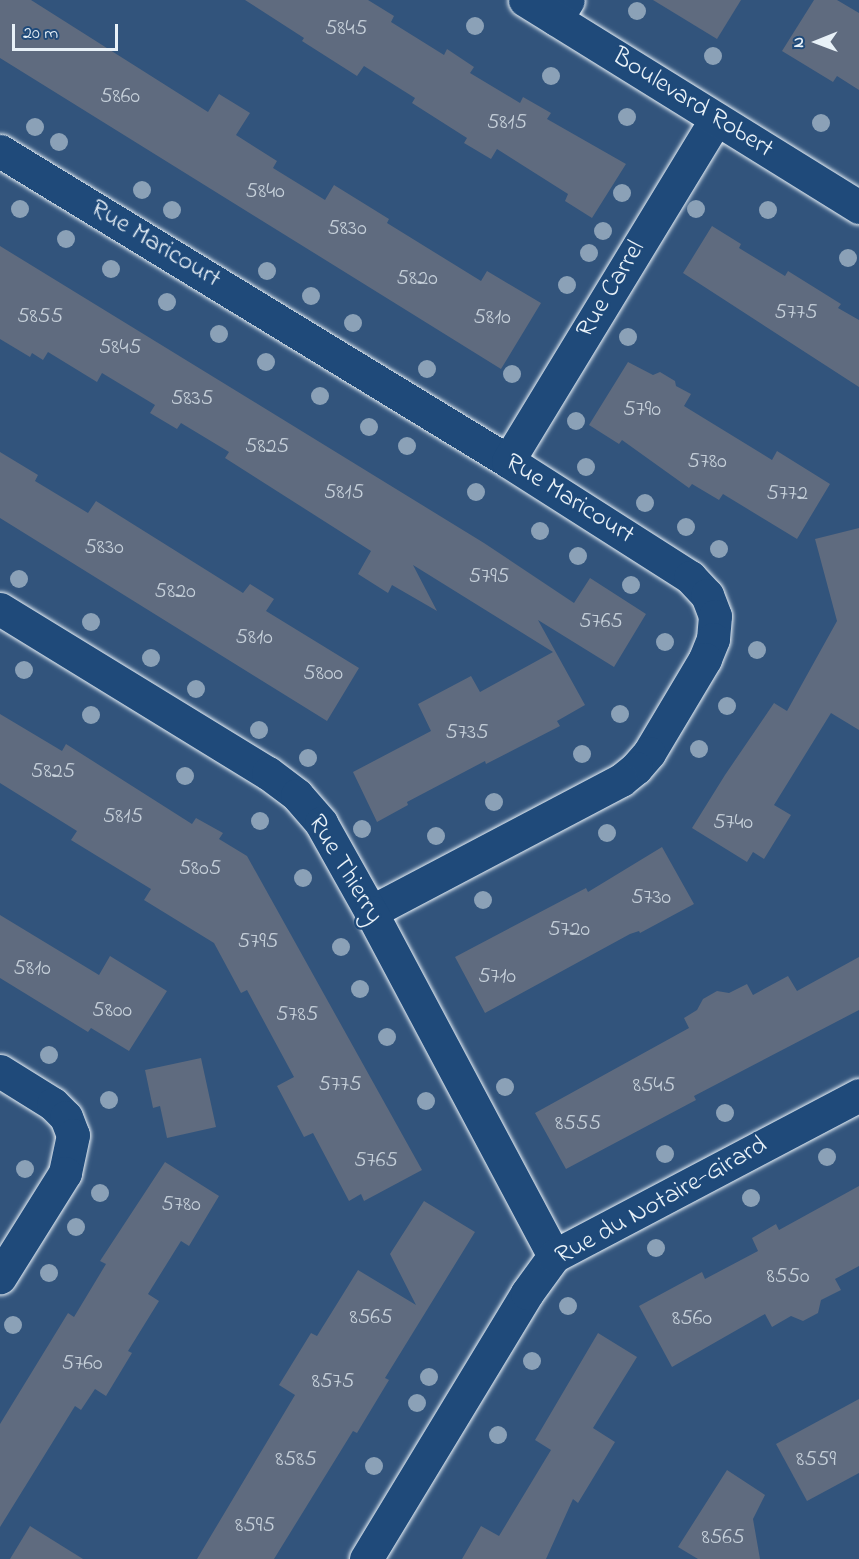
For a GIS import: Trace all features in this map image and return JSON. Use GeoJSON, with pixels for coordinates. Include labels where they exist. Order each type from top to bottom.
{"type":"FeatureCollection","features":[{"type":"Feature","properties":{"kind":"street","name":"Boulevard Robert"},"geometry":{"type":"LineString","coordinates":[[525,0],[562,9],[715,120],[859,207]]}},
{"type":"Feature","properties":{"kind":"street","name":"Rue Carrel"},"geometry":{"type":"LineString","coordinates":[[508,460],[715,120]]}},
{"type":"Feature","properties":{"kind":"street","name":"Rue Maricourt"},"geometry":{"type":"LineString","coordinates":[[0,151],[508,460],[690,577],[707,595],[715,616],[713,639],[705,659],[649,753],[621,780],[371,912]]}},
{"type":"Feature","properties":{"kind":"street","name":"Rue Thierry"},"geometry":{"type":"LineString","coordinates":[[0,609],[268,773],[297,795],[321,823],[371,912],[554,1256]]}},
{"type":"Feature","properties":{"kind":"street"},"geometry":{"type":"LineString","coordinates":[[0,1071],[53,1104],[66,1117],[73,1136],[65,1173],[0,1277]]}},
{"type":"Feature","properties":{"kind":"street","name":"Rue du Notaire-Girard"},"geometry":{"type":"LineString","coordinates":[[366,1559],[527,1293],[554,1256],[859,1095]]}},
{"type":"Feature","properties":{"kind":"building"},"geometry":{"type":"Polygon","coordinates":[[[0,0],[31,0],[208,112],[219,94],[250,113],[236,135],[277,161],[273,168],[325,200],[334,185],[389,219],[387,223],[481,281],[487,271],[541,303],[501,369],[0,58],[0,0]]]}},
{"type":"Feature","properties":{"kind":"building"},"geometry":{"type":"Polygon","coordinates":[[[245,0],[368,0],[394,16],[391,22],[444,55],[447,49],[474,67],[470,73],[520,103],[523,97],[551,113],[547,119],[626,164],[592,218],[565,201],[568,194],[497,149],[491,159],[464,143],[467,138],[412,103],[415,98],[364,66],[357,76],[302,41],[304,38],[245,0]]]}},
{"type":"Feature","properties":{"kind":"building"},"geometry":{"type":"Polygon","coordinates":[[[653,0],[741,0],[717,39],[653,0]]]}},
{"type":"Feature","properties":{"kind":"building"},"geometry":{"type":"Polygon","coordinates":[[[814,0],[837,0],[859,13],[859,90],[837,76],[833,82],[782,51],[814,0]]]}},
{"type":"Feature","properties":{"kind":"building"},"geometry":{"type":"Polygon","coordinates":[[[712,226],[741,244],[739,248],[785,276],[788,271],[841,304],[838,308],[859,320],[859,387],[683,273],[712,226]]]}},
{"type":"Feature","properties":{"kind":"building"},"geometry":{"type":"Polygon","coordinates":[[[0,246],[484,543],[574,603],[590,578],[646,614],[614,667],[538,620],[585,705],[557,721],[560,726],[486,764],[485,761],[407,802],[408,805],[377,822],[353,772],[431,731],[418,704],[471,676],[480,692],[553,652],[413,565],[437,611],[392,585],[388,593],[358,574],[371,551],[225,458],[229,452],[181,423],[177,429],[150,413],[155,405],[102,373],[97,382],[48,352],[43,360],[32,353],[30,357],[0,339],[0,246]]]}},
{"type":"Feature","properties":{"kind":"building"},"geometry":{"type":"Polygon","coordinates":[[[628,362],[653,375],[660,372],[675,381],[676,386],[691,394],[684,406],[772,460],[777,451],[830,484],[797,539],[723,494],[719,500],[692,484],[689,488],[622,440],[619,444],[589,425],[628,362]]]}},
{"type":"Feature","properties":{"kind":"building"},"geometry":{"type":"Polygon","coordinates":[[[0,452],[38,475],[35,481],[88,513],[96,501],[243,593],[250,584],[274,599],[266,611],[359,668],[327,721],[0,518],[0,452]]]}},
{"type":"Feature","properties":{"kind":"building"},"geometry":{"type":"Polygon","coordinates":[[[859,528],[859,730],[831,713],[774,805],[791,815],[764,859],[753,852],[747,862],[692,828],[774,703],[787,711],[837,621],[815,539],[859,528]]]}},
{"type":"Feature","properties":{"kind":"building"},"geometry":{"type":"Polygon","coordinates":[[[0,714],[62,751],[66,744],[192,824],[196,818],[223,833],[219,839],[247,856],[422,1170],[364,1201],[361,1194],[349,1201],[313,1133],[304,1137],[277,1086],[294,1077],[247,990],[241,993],[214,943],[144,900],[151,889],[71,840],[77,831],[0,783],[0,714]]]}},
{"type":"Feature","properties":{"kind":"building"},"geometry":{"type":"Polygon","coordinates":[[[662,847],[694,904],[640,933],[639,931],[630,934],[485,1013],[455,957],[586,888],[588,892],[662,847]]]}},
{"type":"Feature","properties":{"kind":"building"},"geometry":{"type":"Polygon","coordinates":[[[0,915],[99,975],[110,956],[167,991],[129,1051],[91,1028],[88,1032],[0,978],[0,915]]]}},
{"type":"Feature","properties":{"kind":"building"},"geometry":{"type":"Polygon","coordinates":[[[859,957],[859,1010],[694,1096],[696,1100],[566,1169],[535,1113],[689,1028],[684,1018],[697,1010],[703,999],[717,991],[729,993],[747,984],[753,995],[788,976],[797,991],[859,957]]]}},
{"type":"Feature","properties":{"kind":"building"},"geometry":{"type":"Polygon","coordinates":[[[201,1058],[216,1127],[167,1138],[160,1106],[153,1108],[145,1070],[201,1058]]]}},
{"type":"Feature","properties":{"kind":"building"},"geometry":{"type":"Polygon","coordinates":[[[165,1162],[219,1196],[189,1246],[181,1241],[148,1294],[159,1301],[128,1351],[132,1353],[106,1396],[95,1389],[81,1410],[75,1406],[0,1527],[0,1424],[68,1313],[74,1317],[106,1264],[100,1261],[165,1162]]]}},
{"type":"Feature","properties":{"kind":"building"},"geometry":{"type":"Polygon","coordinates":[[[859,1186],[859,1266],[835,1279],[841,1290],[821,1300],[818,1313],[803,1321],[791,1316],[772,1327],[765,1314],[672,1367],[639,1306],[702,1272],[705,1279],[758,1251],[752,1238],[776,1224],[779,1230],[859,1186]]]}},
{"type":"Feature","properties":{"kind":"building"},"geometry":{"type":"Polygon","coordinates":[[[424,1201],[475,1232],[385,1378],[389,1380],[357,1433],[353,1431],[274,1559],[197,1559],[295,1395],[279,1385],[311,1333],[317,1336],[358,1270],[416,1305],[390,1254],[424,1201]]]}},
{"type":"Feature","properties":{"kind":"building"},"geometry":{"type":"Polygon","coordinates":[[[598,1333],[637,1357],[593,1428],[615,1442],[578,1503],[573,1499],[546,1559],[462,1559],[481,1526],[499,1536],[551,1450],[535,1440],[598,1333]]]}},
{"type":"Feature","properties":{"kind":"building"},"geometry":{"type":"Polygon","coordinates":[[[859,1399],[859,1473],[807,1501],[776,1444],[859,1399]]]}},
{"type":"Feature","properties":{"kind":"building"},"geometry":{"type":"Polygon","coordinates":[[[727,1470],[765,1495],[753,1519],[760,1559],[698,1559],[678,1547],[727,1470]]]}},
{"type":"Feature","properties":{"kind":"building"},"geometry":{"type":"Polygon","coordinates":[[[30,1526],[83,1559],[10,1559],[30,1526]]]}}]}
